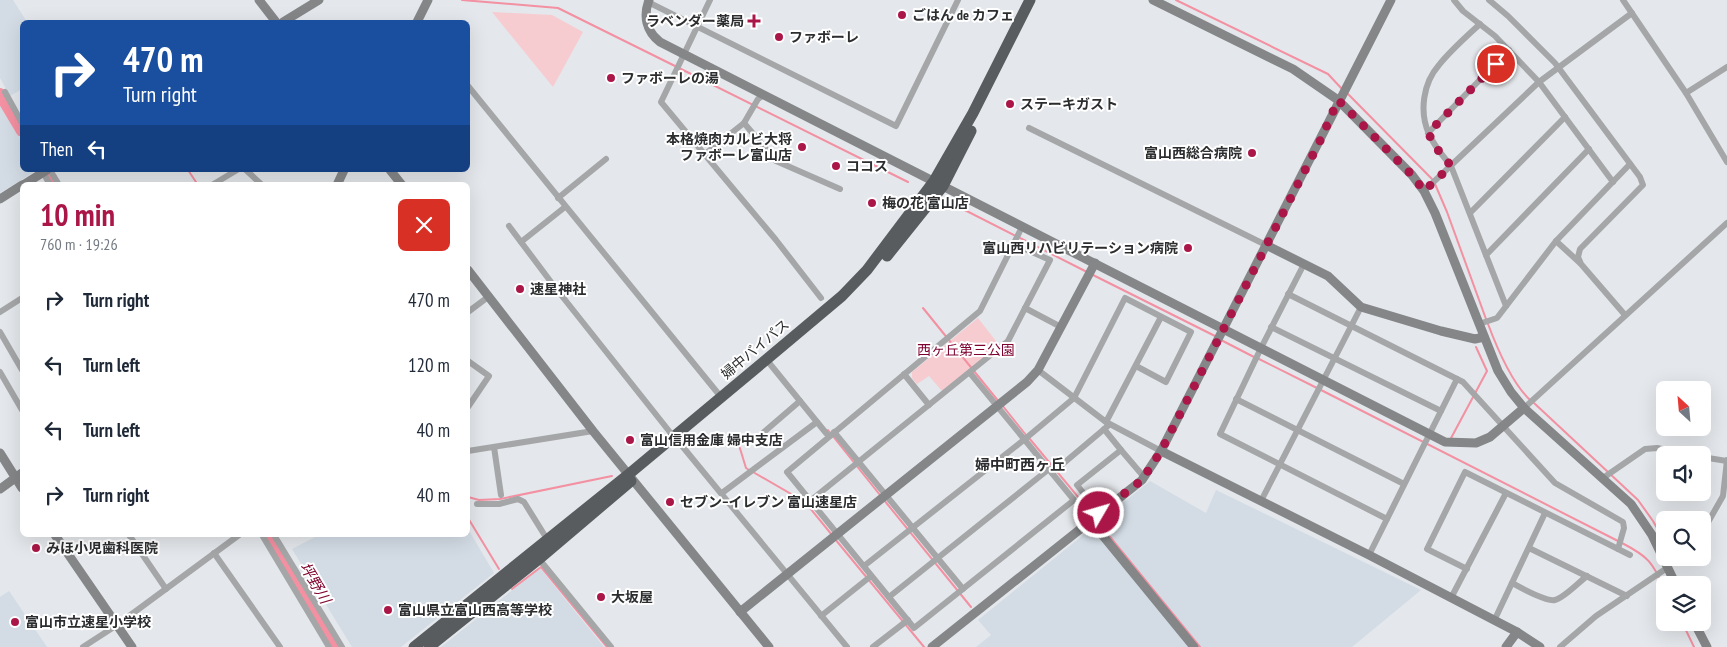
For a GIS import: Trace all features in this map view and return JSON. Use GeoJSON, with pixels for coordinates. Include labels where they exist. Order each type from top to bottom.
{"type":"FeatureCollection","features":[{"type":"Feature","properties":{"kind":"highway","name":"婦中バイパス"},"geometry":{"type":"LineString","coordinates":[[429,647],[539,559],[721,397],[842,296],[867,270],[938,183],[1030,0]]}},
{"type":"Feature","properties":{"kind":"highway","name":"婦中バイパス"},"geometry":{"type":"LineString","coordinates":[[676,438],[770,364],[858,289],[885,259],[938,183],[1038,0]]}},
{"type":"Feature","properties":{"kind":"highway","name":"婦中バイパス"},"geometry":{"type":"LineString","coordinates":[[414,647],[548,539],[631,477]]}},
{"type":"Feature","properties":{"kind":"street"},"geometry":{"type":"LineString","coordinates":[[259,0],[274,20]]}},
{"type":"Feature","properties":{"kind":"street"},"geometry":{"type":"LineString","coordinates":[[286,20],[319,0]]}},
{"type":"Feature","properties":{"kind":"street"},"geometry":{"type":"LineString","coordinates":[[417,20],[428,0]]}},
{"type":"Feature","properties":{"kind":"street"},"geometry":{"type":"LineString","coordinates":[[710,0],[661,102],[821,298]]}},
{"type":"Feature","properties":{"kind":"street"},"geometry":{"type":"LineString","coordinates":[[958,0],[896,126],[696,28],[649,1],[645,13],[646,22],[654,37],[660,42],[1445,442],[1476,443],[1490,437],[1727,223]]}},
{"type":"Feature","properties":{"kind":"street"},"geometry":{"type":"LineString","coordinates":[[1153,0],[1293,69],[1338,100],[1412,175],[1424,191],[1435,214],[1498,371],[1511,392],[1524,408],[1631,504],[1656,542]]}},
{"type":"Feature","properties":{"kind":"street"},"geometry":{"type":"LineString","coordinates":[[932,647],[1142,480],[1161,451],[1390,0]]}},
{"type":"Feature","properties":{"kind":"street"},"geometry":{"type":"LineString","coordinates":[[1454,0],[1463,11],[1495,36],[1539,82],[1613,182]]}},
{"type":"Feature","properties":{"kind":"street"},"geometry":{"type":"LineString","coordinates":[[1489,0],[1508,16],[1558,67],[1640,177],[1643,185],[1580,249],[1578,257],[1581,264]]}},
{"type":"Feature","properties":{"kind":"street"},"geometry":{"type":"LineString","coordinates":[[1624,0],[1686,93],[1727,162]]}},
{"type":"Feature","properties":{"kind":"street"},"geometry":{"type":"LineString","coordinates":[[1424,191],[1539,82],[1632,13]]}},
{"type":"Feature","properties":{"kind":"street"},"geometry":{"type":"LineString","coordinates":[[1480,24],[1438,66],[1426,85],[1423,107],[1428,133],[1438,150],[1451,166],[1506,306]]}},
{"type":"Feature","properties":{"kind":"street"},"geometry":{"type":"LineString","coordinates":[[1428,133],[1509,50]]}},
{"type":"Feature","properties":{"kind":"street"},"geometry":{"type":"LineString","coordinates":[[1686,93],[1727,67]]}},
{"type":"Feature","properties":{"kind":"street"},"geometry":{"type":"LineString","coordinates":[[470,88],[721,397]]}},
{"type":"Feature","properties":{"kind":"street"},"geometry":{"type":"LineString","coordinates":[[5,92],[20,119]]}},
{"type":"Feature","properties":{"kind":"street"},"geometry":{"type":"LineString","coordinates":[[705,154],[744,123],[758,99],[764,94]]}},
{"type":"Feature","properties":{"kind":"street"},"geometry":{"type":"LineString","coordinates":[[1470,213],[1565,117]]}},
{"type":"Feature","properties":{"kind":"street"},"geometry":{"type":"LineString","coordinates":[[744,123],[776,161],[840,189]]}},
{"type":"Feature","properties":{"kind":"street"},"geometry":{"type":"LineString","coordinates":[[1029,128],[1328,276],[1361,307],[1441,331],[1475,339],[1484,337]]}},
{"type":"Feature","properties":{"kind":"street"},"geometry":{"type":"LineString","coordinates":[[1486,255],[1589,149]]}},
{"type":"Feature","properties":{"kind":"street"},"geometry":{"type":"LineString","coordinates":[[558,198],[606,159]]}},
{"type":"Feature","properties":{"kind":"street"},"geometry":{"type":"LineString","coordinates":[[1479,324],[1497,318],[1556,240],[1630,164]]}},
{"type":"Feature","properties":{"kind":"street"},"geometry":{"type":"LineString","coordinates":[[28,182],[45,172]]}},
{"type":"Feature","properties":{"kind":"street"},"geometry":{"type":"LineString","coordinates":[[48,172],[56,182]]}},
{"type":"Feature","properties":{"kind":"street"},"geometry":{"type":"LineString","coordinates":[[217,182],[234,172]]}},
{"type":"Feature","properties":{"kind":"street"},"geometry":{"type":"LineString","coordinates":[[248,172],[259,182]]}},
{"type":"Feature","properties":{"kind":"street"},"geometry":{"type":"LineString","coordinates":[[392,172],[400,182]]}},
{"type":"Feature","properties":{"kind":"street"},"geometry":{"type":"LineString","coordinates":[[0,199],[20,187]]}},
{"type":"Feature","properties":{"kind":"street"},"geometry":{"type":"LineString","coordinates":[[521,242],[565,207]]}},
{"type":"Feature","properties":{"kind":"street"},"geometry":{"type":"LineString","coordinates":[[509,226],[554,286],[676,438],[847,647]]}},
{"type":"Feature","properties":{"kind":"street"},"geometry":{"type":"LineString","coordinates":[[970,373],[1074,500],[914,628],[787,472],[980,312],[1022,227]]}},
{"type":"Feature","properties":{"kind":"street"},"geometry":{"type":"LineString","coordinates":[[1556,240],[1581,264],[1625,314]]}},
{"type":"Feature","properties":{"kind":"street"},"geometry":{"type":"LineString","coordinates":[[810,501],[1008,341],[1050,260],[1014,244]]}},
{"type":"Feature","properties":{"kind":"street"},"geometry":{"type":"LineString","coordinates":[[740,612],[1027,382],[1038,370],[1095,263]]}},
{"type":"Feature","properties":{"kind":"street"},"geometry":{"type":"LineString","coordinates":[[1304,264],[1271,327],[1220,434],[1387,519]]}},
{"type":"Feature","properties":{"kind":"street"},"geometry":{"type":"LineString","coordinates":[[470,273],[593,431],[769,647]]}},
{"type":"Feature","properties":{"kind":"street"},"geometry":{"type":"LineString","coordinates":[[1288,294],[1463,382],[1555,483],[1623,522],[1624,528],[1618,549]]}},
{"type":"Feature","properties":{"kind":"street"},"geometry":{"type":"LineString","coordinates":[[470,310],[488,297]]}},
{"type":"Feature","properties":{"kind":"street"},"geometry":{"type":"LineString","coordinates":[[864,566],[1074,398],[1126,298],[1190,332],[1166,382],[1136,366]]}},
{"type":"Feature","properties":{"kind":"street"},"geometry":{"type":"LineString","coordinates":[[0,312],[20,299]]}},
{"type":"Feature","properties":{"kind":"street"},"geometry":{"type":"LineString","coordinates":[[1262,500],[1361,307]]}},
{"type":"Feature","properties":{"kind":"street"},"geometry":{"type":"LineString","coordinates":[[1025,308],[1061,327]]}},
{"type":"Feature","properties":{"kind":"street"},"geometry":{"type":"LineString","coordinates":[[889,597],[1106,426],[1161,317]]}},
{"type":"Feature","properties":{"kind":"street"},"geometry":{"type":"LineString","coordinates":[[1271,327],[1441,411]]}},
{"type":"Feature","properties":{"kind":"street"},"geometry":{"type":"LineString","coordinates":[[0,332],[20,367]]}},
{"type":"Feature","properties":{"kind":"street"},"geometry":{"type":"LineString","coordinates":[[470,362],[489,376],[470,403]]}},
{"type":"Feature","properties":{"kind":"street"},"geometry":{"type":"LineString","coordinates":[[770,364],[826,433]]}},
{"type":"Feature","properties":{"kind":"street"},"geometry":{"type":"LineString","coordinates":[[1038,370],[1106,426],[1262,500],[1494,620],[1540,647]]}},
{"type":"Feature","properties":{"kind":"street"},"geometry":{"type":"LineString","coordinates":[[0,372],[20,407]]}},
{"type":"Feature","properties":{"kind":"street"},"geometry":{"type":"LineString","coordinates":[[904,374],[929,404]]}},
{"type":"Feature","properties":{"kind":"street"},"geometry":{"type":"LineString","coordinates":[[1369,555],[1457,379]]}},
{"type":"Feature","properties":{"kind":"street"},"geometry":{"type":"LineString","coordinates":[[1236,399],[1404,484]]}},
{"type":"Feature","properties":{"kind":"street"},"geometry":{"type":"LineString","coordinates":[[764,432],[800,401]]}},
{"type":"Feature","properties":{"kind":"street"},"geometry":{"type":"LineString","coordinates":[[722,493],[817,422]]}},
{"type":"Feature","properties":{"kind":"street"},"geometry":{"type":"LineString","coordinates":[[1106,426],[1121,450],[1144,477]]}},
{"type":"Feature","properties":{"kind":"street"},"geometry":{"type":"LineString","coordinates":[[470,451],[593,431]]}},
{"type":"Feature","properties":{"kind":"street"},"geometry":{"type":"LineString","coordinates":[[834,432],[963,590]]}},
{"type":"Feature","properties":{"kind":"street"},"geometry":{"type":"LineString","coordinates":[[494,447],[501,495]]}},
{"type":"Feature","properties":{"kind":"street"},"geometry":{"type":"LineString","coordinates":[[1603,478],[1645,449],[1656,448]]}},
{"type":"Feature","properties":{"kind":"street"},"geometry":{"type":"LineString","coordinates":[[1099,513],[1077,486],[1121,450]]}},
{"type":"Feature","properties":{"kind":"street"},"geometry":{"type":"LineString","coordinates":[[0,453],[19,476],[0,489]]}},
{"type":"Feature","properties":{"kind":"street"},"geometry":{"type":"LineString","coordinates":[[1711,458],[1727,461],[1723,496],[1711,517]]}},
{"type":"Feature","properties":{"kind":"street"},"geometry":{"type":"LineString","coordinates":[[1467,568],[1427,549],[1465,472],[1630,555]]}},
{"type":"Feature","properties":{"kind":"street"},"geometry":{"type":"LineString","coordinates":[[1452,598],[1506,493]]}},
{"type":"Feature","properties":{"kind":"street"},"geometry":{"type":"LineString","coordinates":[[477,504],[499,504],[518,499],[524,502],[548,539]]}},
{"type":"Feature","properties":{"kind":"street"},"geometry":{"type":"LineString","coordinates":[[1494,620],[1545,512]]}},
{"type":"Feature","properties":{"kind":"street"},"geometry":{"type":"LineString","coordinates":[[1090,520],[1194,647]]}},
{"type":"Feature","properties":{"kind":"street"},"geometry":{"type":"LineString","coordinates":[[56,537],[132,647]]}},
{"type":"Feature","properties":{"kind":"street"},"geometry":{"type":"LineString","coordinates":[[130,537],[166,589]]}},
{"type":"Feature","properties":{"kind":"street"},"geometry":{"type":"LineString","coordinates":[[83,647],[117,625],[236,537]]}},
{"type":"Feature","properties":{"kind":"street"},"geometry":{"type":"LineString","coordinates":[[263,537],[329,647]]}},
{"type":"Feature","properties":{"kind":"street"},"geometry":{"type":"LineString","coordinates":[[275,537],[342,647]]}},
{"type":"Feature","properties":{"kind":"street"},"geometry":{"type":"LineString","coordinates":[[1529,548],[1627,596]]}},
{"type":"Feature","properties":{"kind":"street"},"geometry":{"type":"LineString","coordinates":[[214,552],[280,647]]}},
{"type":"Feature","properties":{"kind":"street"},"geometry":{"type":"LineString","coordinates":[[539,559],[611,647]]}},
{"type":"Feature","properties":{"kind":"street"},"geometry":{"type":"LineString","coordinates":[[1560,647],[1596,616],[1667,568],[1671,576]]}},
{"type":"Feature","properties":{"kind":"street"},"geometry":{"type":"LineString","coordinates":[[822,616],[872,576]]}},
{"type":"Feature","properties":{"kind":"street"},"geometry":{"type":"LineString","coordinates":[[1512,584],[1553,601],[1587,576]]}},
{"type":"Feature","properties":{"kind":"street"},"geometry":{"type":"LineString","coordinates":[[874,647],[908,620]]}},
{"type":"Feature","properties":{"kind":"street"},"geometry":{"type":"LineString","coordinates":[[1698,631],[1706,647]]}},
{"type":"Feature","properties":{"kind":"street"},"geometry":{"type":"LineString","coordinates":[[1506,647],[1516,632]]}},
{"type":"Feature","properties":{"kind":"shaded area"},"geometry":{"type":"Polygon","coordinates":[[[0,0],[13,0],[26,20],[20,20],[20,90],[10,96],[0,78],[0,0]]]}},
{"type":"Feature","properties":{"kind":"shaded area"},"geometry":{"type":"Polygon","coordinates":[[[0,106],[20,139],[20,172],[34,172],[0,193],[0,106]]]}},
{"type":"Feature","properties":{"kind":"shaded area"},"geometry":{"type":"Polygon","coordinates":[[[1150,481],[1206,513],[1216,490],[1421,590],[1352,647],[976,647],[991,635],[978,620],[1150,481]]]}},
{"type":"Feature","properties":{"kind":"shaded area","name":"富山県立富山西高等学校"},"geometry":{"type":"Polygon","coordinates":[[[470,532],[494,573],[401,647],[352,647],[292,549],[315,537],[470,537],[470,532]]]}},
{"type":"Feature","properties":{"kind":"shaded area","name":"富山県立富山西高等学校"},"geometry":{"type":"Polygon","coordinates":[[[540,568],[604,647],[441,647],[540,568]]]}},
{"type":"Feature","properties":{"kind":"shaded area","name":"富山市立速星小学校"},"geometry":{"type":"Polygon","coordinates":[[[9,591],[47,647],[0,647],[0,597],[9,591]]]}},
{"type":"Feature","properties":{"kind":"green space"},"geometry":{"type":"Polygon","coordinates":[[[492,12],[552,15],[583,32],[553,87],[492,12]]]}},
{"type":"Feature","properties":{"kind":"green space","name":"西ヶ丘第三公園"},"geometry":{"type":"Polygon","coordinates":[[[978,318],[999,345],[942,391],[929,376],[917,384],[912,378],[912,372],[978,318]]]}},
{"type":"Feature","properties":{"kind":"waterway"},"geometry":{"type":"LineString","coordinates":[[462,0],[558,8],[675,66]]}},
{"type":"Feature","properties":{"kind":"waterway"},"geometry":{"type":"LineString","coordinates":[[1176,0],[1328,74],[1342,89]]}},
{"type":"Feature","properties":{"kind":"waterway"},"geometry":{"type":"LineString","coordinates":[[679,68],[908,182]]}},
{"type":"Feature","properties":{"kind":"waterway","name":"坪野川"},"geometry":{"type":"LineString","coordinates":[[0,94],[20,128]]}},
{"type":"Feature","properties":{"kind":"waterway"},"geometry":{"type":"LineString","coordinates":[[1348,94],[1432,179]]}},
{"type":"Feature","properties":{"kind":"waterway","name":"坪野川"},"geometry":{"type":"LineString","coordinates":[[47,172],[53,182]]}},
{"type":"Feature","properties":{"kind":"waterway"},"geometry":{"type":"LineString","coordinates":[[189,172],[196,182]]}},
{"type":"Feature","properties":{"kind":"waterway"},"geometry":{"type":"LineString","coordinates":[[1435,184],[1486,319]]}},
{"type":"Feature","properties":{"kind":"waterway"},"geometry":{"type":"LineString","coordinates":[[947,201],[1087,272]]}},
{"type":"Feature","properties":{"kind":"waterway"},"geometry":{"type":"LineString","coordinates":[[1091,274],[1217,337]]}},
{"type":"Feature","properties":{"kind":"waterway"},"geometry":{"type":"LineString","coordinates":[[923,308],[999,402]]}},
{"type":"Feature","properties":{"kind":"waterway"},"geometry":{"type":"LineString","coordinates":[[1488,324],[1500,354],[1511,374],[1523,393],[1530,400]]}},
{"type":"Feature","properties":{"kind":"waterway"},"geometry":{"type":"LineString","coordinates":[[1221,340],[1254,357]]}},
{"type":"Feature","properties":{"kind":"waterway"},"geometry":{"type":"LineString","coordinates":[[1450,440],[1487,371],[1476,347]]}},
{"type":"Feature","properties":{"kind":"waterway"},"geometry":{"type":"LineString","coordinates":[[1259,359],[1317,388]]}},
{"type":"Feature","properties":{"kind":"waterway"},"geometry":{"type":"LineString","coordinates":[[1321,390],[1618,541]]}},
{"type":"Feature","properties":{"kind":"waterway"},"geometry":{"type":"LineString","coordinates":[[1534,403],[1638,500],[1656,526]]}},
{"type":"Feature","properties":{"kind":"waterway"},"geometry":{"type":"LineString","coordinates":[[1002,405],[1026,435]]}},
{"type":"Feature","properties":{"kind":"waterway"},"geometry":{"type":"LineString","coordinates":[[828,430],[880,495]]}},
{"type":"Feature","properties":{"kind":"waterway"},"geometry":{"type":"LineString","coordinates":[[1029,438],[1093,515]]}},
{"type":"Feature","properties":{"kind":"waterway"},"geometry":{"type":"LineString","coordinates":[[738,442],[746,468],[749,470]]}},
{"type":"Feature","properties":{"kind":"waterway"},"geometry":{"type":"LineString","coordinates":[[753,472],[805,502],[832,535]]}},
{"type":"Feature","properties":{"kind":"waterway"},"geometry":{"type":"LineString","coordinates":[[470,498],[479,500],[500,499],[612,476]]}},
{"type":"Feature","properties":{"kind":"waterway"},"geometry":{"type":"LineString","coordinates":[[884,500],[971,607]]}},
{"type":"Feature","properties":{"kind":"waterway"},"geometry":{"type":"LineString","coordinates":[[470,521],[499,569]]}},
{"type":"Feature","properties":{"kind":"waterway"},"geometry":{"type":"LineString","coordinates":[[1097,521],[1200,647]]}},
{"type":"Feature","properties":{"kind":"waterway","name":"坪野川"},"geometry":{"type":"LineString","coordinates":[[268,537],[335,647]]}},
{"type":"Feature","properties":{"kind":"waterway"},"geometry":{"type":"LineString","coordinates":[[835,539],[924,647]]}},
{"type":"Feature","properties":{"kind":"waterway"},"geometry":{"type":"LineString","coordinates":[[1622,543],[1649,561],[1659,576]]}},
{"type":"Feature","properties":{"kind":"waterway"},"geometry":{"type":"LineString","coordinates":[[512,589],[541,567],[607,647]]}},
{"type":"Feature","properties":{"kind":"waterway"},"geometry":{"type":"LineString","coordinates":[[1686,631],[1694,647]]}},
{"type":"Feature","properties":{"kind":"place","name":"ごはん de カフェ"},"geometry":{"type":"Point","coordinates":[902,15]}},
{"type":"Feature","properties":{"kind":"place","name":"ラベンダー薬局"},"geometry":{"type":"Point","coordinates":[754,21]}},
{"type":"Feature","properties":{"kind":"place","name":"ファボーレ"},"geometry":{"type":"Point","coordinates":[779,37]}},
{"type":"Feature","properties":{"kind":"place","name":"ファボーレの湯"},"geometry":{"type":"Point","coordinates":[611,78]}},
{"type":"Feature","properties":{"kind":"place","name":"ステーキガスト"},"geometry":{"type":"Point","coordinates":[1010,104]}},
{"type":"Feature","properties":{"kind":"place","name":"本格焼肉カルビ大将 ファボーレ富山店"},"geometry":{"type":"Point","coordinates":[802,147]}},
{"type":"Feature","properties":{"kind":"place","name":"富山西総合病院"},"geometry":{"type":"Point","coordinates":[1252,153]}},
{"type":"Feature","properties":{"kind":"place","name":"ココス"},"geometry":{"type":"Point","coordinates":[836,166]}},
{"type":"Feature","properties":{"kind":"place","name":"梅の花 富山店"},"geometry":{"type":"Point","coordinates":[872,203]}},
{"type":"Feature","properties":{"kind":"place","name":"富山西リハビリテーション病院"},"geometry":{"type":"Point","coordinates":[1188,248]}},
{"type":"Feature","properties":{"kind":"place","name":"速星神社"},"geometry":{"type":"Point","coordinates":[520,289]}},
{"type":"Feature","properties":{"kind":"place","name":"富山信用金庫 婦中支店"},"geometry":{"type":"Point","coordinates":[630,440]}},
{"type":"Feature","properties":{"kind":"place","name":"セブン−イレブン 富山速星店"},"geometry":{"type":"Point","coordinates":[670,502]}},
{"type":"Feature","properties":{"kind":"place","name":"みほ小児歯科医院"},"geometry":{"type":"Point","coordinates":[36,548]}},
{"type":"Feature","properties":{"kind":"place","name":"大坂屋"},"geometry":{"type":"Point","coordinates":[601,597]}},
{"type":"Feature","properties":{"kind":"place","name":"富山県立富山西高等学校"},"geometry":{"type":"Point","coordinates":[388,610]}},
{"type":"Feature","properties":{"kind":"place","name":"富山市立速星小学校"},"geometry":{"type":"Point","coordinates":[15,622]}},
{"type":"Feature","properties":{"kind":"district","name":"婦中町西ヶ丘"},"geometry":{"type":"Point","coordinates":[1020,465]}},
{"type":"Feature","properties":{"kind":"route"},"geometry":{"type":"LineString","coordinates":[[1099,513],[1142,480],[1161,451],[1321,139],[1338,100],[1412,175],[1424,191],[1451,166],[1438,150],[1428,133],[1496,64]]}}]}
